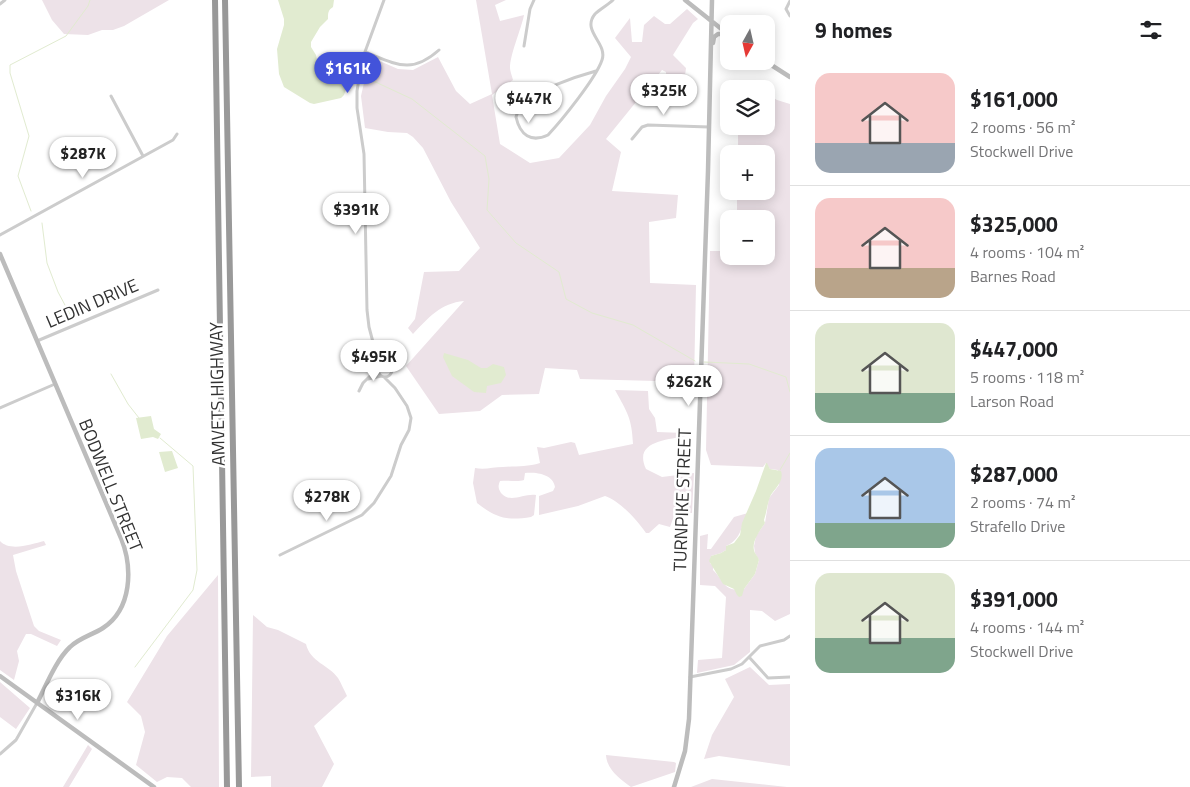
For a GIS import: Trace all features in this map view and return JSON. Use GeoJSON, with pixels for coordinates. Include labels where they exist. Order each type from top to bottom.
{"type":"FeatureCollection","features":[{"type":"Feature","properties":{"kind":"highway","name":"AMVETS HIGHWAY"},"geometry":{"type":"LineString","coordinates":[[226,0],[239,787]]}},
{"type":"Feature","properties":{"kind":"highway","name":"AMVETS HIGHWAY"},"geometry":{"type":"LineString","coordinates":[[215,1],[227,787]]}},
{"type":"Feature","properties":{"kind":"street"},"geometry":{"type":"LineString","coordinates":[[0,4],[6,0]]}},
{"type":"Feature","properties":{"kind":"street"},"geometry":{"type":"LineString","coordinates":[[384,0],[365,52],[359,77],[357,103],[364,154],[367,310],[378,367],[382,376],[395,388]]}},
{"type":"Feature","properties":{"kind":"street"},"geometry":{"type":"LineString","coordinates":[[596,71],[575,77],[529,98],[520,105],[516,112],[516,117],[524,133],[532,138],[548,134],[588,85],[603,59],[604,52],[592,32],[592,20],[595,14],[613,0]]}},
{"type":"Feature","properties":{"kind":"street"},"geometry":{"type":"LineString","coordinates":[[685,0],[720,28]]}},
{"type":"Feature","properties":{"kind":"street","name":"TURNPIKE STREET"},"geometry":{"type":"LineString","coordinates":[[674,787],[686,746],[690,677],[712,0]]}},
{"type":"Feature","properties":{"kind":"street"},"geometry":{"type":"LineString","coordinates":[[524,46],[532,1]]}},
{"type":"Feature","properties":{"kind":"street"},"geometry":{"type":"LineString","coordinates":[[790,1],[786,9],[790,16]]}},
{"type":"Feature","properties":{"kind":"street","name":"TURNPIKE STREET"},"geometry":{"type":"LineString","coordinates":[[711,61],[714,39],[720,33]]}},
{"type":"Feature","properties":{"kind":"street"},"geometry":{"type":"LineString","coordinates":[[365,52],[395,64],[408,66],[418,64],[439,50]]}},
{"type":"Feature","properties":{"kind":"street"},"geometry":{"type":"LineString","coordinates":[[775,68],[790,78]]}},
{"type":"Feature","properties":{"kind":"street"},"geometry":{"type":"LineString","coordinates":[[110,96],[143,156]]}},
{"type":"Feature","properties":{"kind":"street"},"geometry":{"type":"LineString","coordinates":[[632,139],[646,125],[709,127]]}},
{"type":"Feature","properties":{"kind":"street"},"geometry":{"type":"LineString","coordinates":[[0,235],[173,140],[177,134]]}},
{"type":"Feature","properties":{"kind":"street","name":"BODWELL STREET"},"geometry":{"type":"LineString","coordinates":[[0,254],[123,543],[127,558],[127,586],[124,601],[116,616],[104,627],[68,648],[37,703]]}},
{"type":"Feature","properties":{"kind":"street","name":"LEDIN DRIVE"},"geometry":{"type":"LineString","coordinates":[[37,341],[158,290]]}},
{"type":"Feature","properties":{"kind":"street"},"geometry":{"type":"LineString","coordinates":[[280,555],[368,510],[393,472],[399,451],[410,426],[409,411],[395,388],[390,374],[391,367],[386,363],[374,344]]}},
{"type":"Feature","properties":{"kind":"street"},"geometry":{"type":"LineString","coordinates":[[359,391],[378,367],[386,363]]}},
{"type":"Feature","properties":{"kind":"street"},"geometry":{"type":"LineString","coordinates":[[368,379],[390,374]]}},
{"type":"Feature","properties":{"kind":"street"},"geometry":{"type":"LineString","coordinates":[[0,408],[55,384]]}},
{"type":"Feature","properties":{"kind":"street"},"geometry":{"type":"LineString","coordinates":[[690,677],[731,669],[742,664],[760,646],[784,640],[790,636]]}},
{"type":"Feature","properties":{"kind":"street"},"geometry":{"type":"LineString","coordinates":[[749,657],[768,678],[790,677]]}},
{"type":"Feature","properties":{"kind":"street"},"geometry":{"type":"LineString","coordinates":[[0,676],[154,787]]}},
{"type":"Feature","properties":{"kind":"street"},"geometry":{"type":"LineString","coordinates":[[0,754],[16,740],[37,703]]}},
{"type":"Feature","properties":{"kind":"shaded area"},"geometry":{"type":"Polygon","coordinates":[[[42,0],[169,0],[124,26],[88,35],[64,34],[52,20],[42,0]]]}},
{"type":"Feature","properties":{"kind":"shaded area"},"geometry":{"type":"Polygon","coordinates":[[[278,0],[334,0],[328,19],[320,27],[311,42],[311,47],[316,55],[318,65],[351,74],[344,95],[341,98],[314,104],[284,87],[279,74],[277,49],[284,19],[278,0]]]}},
{"type":"Feature","properties":{"kind":"shaded area"},"geometry":{"type":"Polygon","coordinates":[[[476,0],[506,0],[495,5],[500,21],[524,15],[510,62],[513,80],[492,95],[500,144],[530,163],[559,158],[590,125],[631,57],[615,38],[630,18],[632,42],[642,42],[644,25],[654,16],[665,24],[670,24],[687,9],[698,19],[693,23],[673,55],[686,68],[683,91],[674,91],[667,88],[666,72],[662,70],[606,139],[621,152],[612,191],[678,195],[676,218],[649,222],[650,283],[696,285],[694,382],[580,379],[577,370],[545,368],[539,394],[502,395],[480,411],[439,414],[406,366],[464,301],[442,308],[413,334],[408,328],[415,319],[424,272],[459,271],[480,248],[451,202],[423,148],[413,137],[407,133],[365,128],[361,96],[369,61],[368,56],[398,69],[413,70],[438,57],[456,91],[470,104],[492,94],[476,0]]]}},
{"type":"Feature","properties":{"kind":"shaded area"},"geometry":{"type":"Polygon","coordinates":[[[775,99],[790,104],[790,614],[775,621],[762,611],[750,610],[750,652],[734,665],[697,673],[698,660],[722,658],[726,597],[715,586],[700,585],[700,536],[708,534],[707,549],[711,549],[734,517],[748,513],[735,540],[726,546],[726,550],[711,556],[710,563],[713,566],[713,570],[726,585],[732,589],[744,589],[755,574],[759,560],[754,546],[756,536],[765,523],[769,498],[779,485],[778,470],[770,469],[766,463],[763,467],[711,465],[706,450],[710,251],[720,251],[720,265],[775,265],[775,210],[737,210],[737,200],[775,200],[775,145],[738,145],[738,135],[775,135],[775,99]]]}},
{"type":"Feature","properties":{"kind":"shaded area"},"geometry":{"type":"Polygon","coordinates":[[[444,353],[468,360],[481,368],[487,368],[493,364],[504,367],[506,375],[501,383],[487,386],[486,393],[474,392],[452,376],[443,357],[444,353]]]}},
{"type":"Feature","properties":{"kind":"shaded area"},"geometry":{"type":"Polygon","coordinates":[[[615,390],[648,391],[649,409],[655,418],[657,432],[685,433],[686,436],[654,443],[644,453],[643,460],[646,469],[662,477],[694,473],[692,513],[675,513],[670,527],[659,524],[649,533],[646,533],[622,506],[605,496],[578,506],[539,515],[539,496],[553,491],[555,487],[548,477],[534,473],[525,473],[524,480],[522,481],[500,481],[499,486],[501,493],[509,498],[536,495],[534,515],[531,517],[515,519],[502,517],[490,512],[477,503],[473,483],[475,468],[486,469],[540,463],[537,447],[544,448],[571,442],[575,443],[579,455],[633,444],[628,416],[615,390]]]}},
{"type":"Feature","properties":{"kind":"shaded area"},"geometry":{"type":"Polygon","coordinates":[[[151,416],[154,429],[161,434],[158,439],[153,437],[141,439],[136,418],[151,416]]]}},
{"type":"Feature","properties":{"kind":"shaded area"},"geometry":{"type":"Polygon","coordinates":[[[172,451],[178,468],[165,472],[159,452],[172,451]]]}},
{"type":"Feature","properties":{"kind":"shaded area"},"geometry":{"type":"Polygon","coordinates":[[[766,463],[770,469],[781,471],[782,476],[770,496],[764,520],[765,523],[755,541],[754,549],[759,560],[755,574],[744,589],[742,596],[739,597],[734,589],[723,584],[709,561],[711,556],[726,550],[726,546],[734,543],[740,535],[742,523],[766,463]]]}},
{"type":"Feature","properties":{"kind":"shaded area"},"geometry":{"type":"Polygon","coordinates":[[[0,541],[15,547],[44,541],[46,545],[13,555],[16,571],[34,626],[39,631],[61,640],[57,646],[31,634],[26,634],[17,651],[19,661],[14,680],[0,670],[0,541]]]}},
{"type":"Feature","properties":{"kind":"shaded area"},"geometry":{"type":"Polygon","coordinates":[[[218,575],[219,787],[191,787],[182,778],[167,777],[157,782],[136,765],[145,732],[141,716],[127,702],[167,636],[218,575]]]}},
{"type":"Feature","properties":{"kind":"shaded area"},"geometry":{"type":"Polygon","coordinates":[[[253,615],[267,627],[278,630],[306,644],[311,655],[338,678],[347,696],[314,726],[334,764],[322,787],[271,787],[271,776],[251,777],[253,615]]]}},
{"type":"Feature","properties":{"kind":"shaded area"},"geometry":{"type":"Polygon","coordinates":[[[750,667],[769,685],[790,684],[790,766],[719,756],[704,759],[712,735],[734,697],[725,679],[750,667]]]}},
{"type":"Feature","properties":{"kind":"shaded area"},"geometry":{"type":"Polygon","coordinates":[[[0,682],[30,708],[16,729],[0,717],[0,682]]]}},
{"type":"Feature","properties":{"kind":"shaded area"},"geometry":{"type":"Polygon","coordinates":[[[88,745],[92,749],[69,787],[63,787],[88,745]]]}},
{"type":"Feature","properties":{"kind":"shaded area"},"geometry":{"type":"Polygon","coordinates":[[[606,755],[674,762],[676,763],[675,772],[631,787],[611,770],[606,755]]]}},
{"type":"Feature","properties":{"kind":"shaded area"},"geometry":{"type":"Polygon","coordinates":[[[712,779],[787,787],[691,787],[712,779]]]}},
{"type":"Feature","properties":{"kind":"waterway"},"geometry":{"type":"LineString","coordinates":[[31,211],[18,176],[29,136],[10,73],[10,65],[66,36],[88,6],[90,0]]}},
{"type":"Feature","properties":{"kind":"waterway"},"geometry":{"type":"LineString","coordinates":[[369,79],[412,99],[485,156],[489,179],[487,210],[516,243],[559,272],[566,299],[592,313],[633,325],[695,361]]}},
{"type":"Feature","properties":{"kind":"waterway"},"geometry":{"type":"LineString","coordinates":[[42,223],[47,263],[58,292],[73,320]]}},
{"type":"Feature","properties":{"kind":"waterway"},"geometry":{"type":"LineString","coordinates":[[704,362],[749,364],[786,377],[790,392]]}},
{"type":"Feature","properties":{"kind":"waterway"},"geometry":{"type":"LineString","coordinates":[[111,374],[128,404],[139,418]]}},
{"type":"Feature","properties":{"kind":"waterway"},"geometry":{"type":"LineString","coordinates":[[135,667],[193,590],[197,570],[193,466],[160,438]]}},
{"type":"Feature","properties":{"kind":"waterway"},"geometry":{"type":"LineString","coordinates":[[780,470],[790,453]]}}]}
